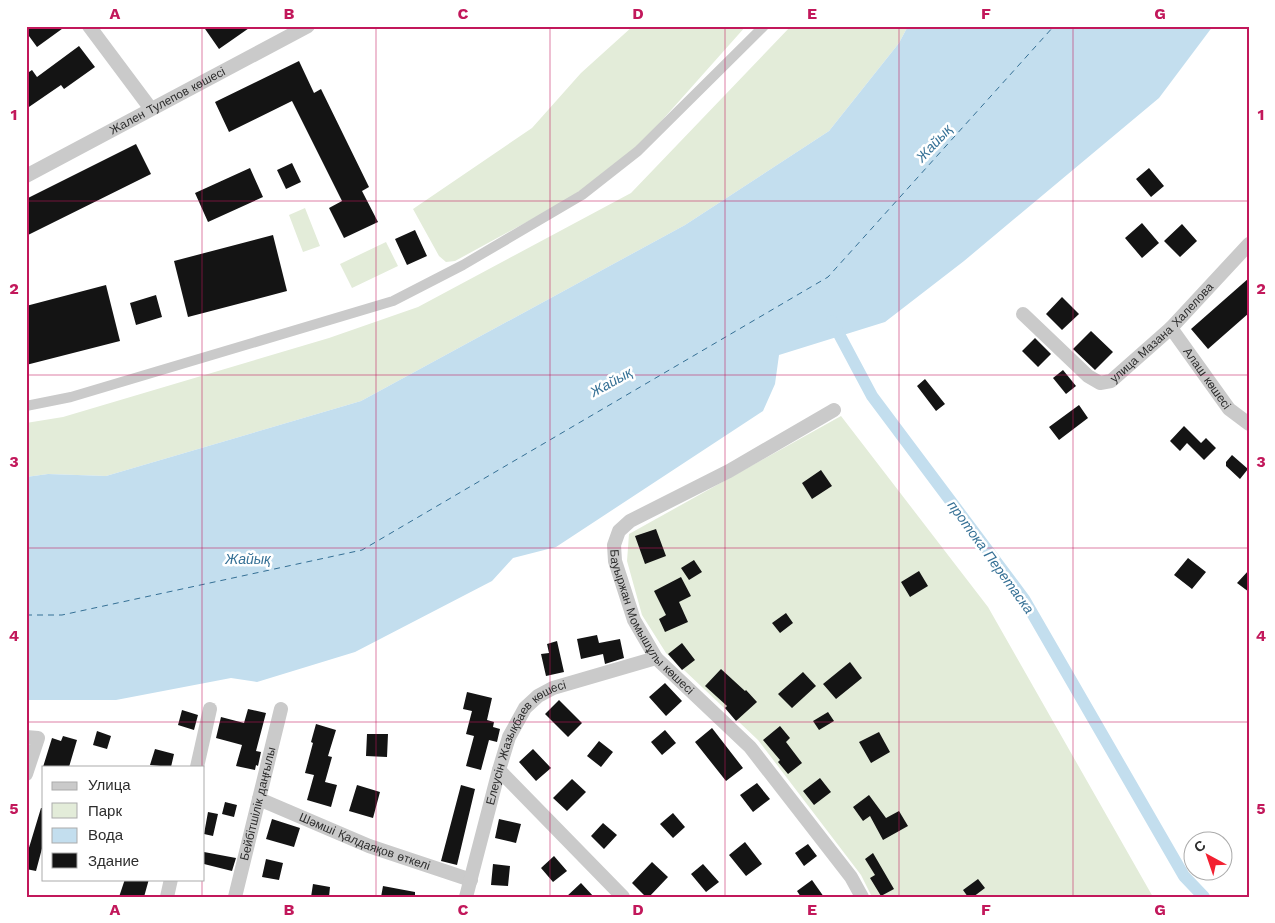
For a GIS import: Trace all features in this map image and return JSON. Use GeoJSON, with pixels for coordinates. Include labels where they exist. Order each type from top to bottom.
{"type":"FeatureCollection","features":[{"type":"Feature","properties":{"kind":"street"},"geometry":{"type":"LineString","coordinates":[[89,26],[152,109]]}},
{"type":"Feature","properties":{"kind":"street","name":"Жален Тулепов көшесі"},"geometry":{"type":"LineString","coordinates":[[26,176],[308,26]]}},
{"type":"Feature","properties":{"kind":"street"},"geometry":{"type":"LineString","coordinates":[[26,406],[70,397],[393,301],[463,266],[582,195],[638,151],[764,26]]}},
{"type":"Feature","properties":{"kind":"street","name":"улица Мазана Халелова"},"geometry":{"type":"LineString","coordinates":[[1023,314],[1088,376],[1100,383],[1111,381],[1171,328],[1249,244]]}},
{"type":"Feature","properties":{"kind":"street","name":"Алаш көшесі"},"geometry":{"type":"LineString","coordinates":[[1171,328],[1229,409],[1249,424]]}},
{"type":"Feature","properties":{"kind":"street","name":"Бауыржан Момышұлы көшесі"},"geometry":{"type":"LineString","coordinates":[[834,410],[729,471],[630,521],[618,531],[614,545],[615,561],[634,620],[656,658],[750,748],[851,877],[862,897]]}},
{"type":"Feature","properties":{"kind":"street","name":"Елеусін Жазықбаев көшесі"},"geometry":{"type":"LineString","coordinates":[[466,897],[498,770],[509,738],[525,708],[538,696],[553,688],[656,658]]}},
{"type":"Feature","properties":{"kind":"street"},"geometry":{"type":"LineString","coordinates":[[197,766],[210,709]]}},
{"type":"Feature","properties":{"kind":"street","name":"Бейбітшілік даңғылы"},"geometry":{"type":"LineString","coordinates":[[235,897],[281,709]]}},
{"type":"Feature","properties":{"kind":"street"},"geometry":{"type":"LineString","coordinates":[[26,737],[38,738],[26,774]]}},
{"type":"Feature","properties":{"kind":"street"},"geometry":{"type":"LineString","coordinates":[[498,770],[623,897]]}},
{"type":"Feature","properties":{"kind":"street","name":"Шәмші Қалдаяқов өткелі"},"geometry":{"type":"LineString","coordinates":[[259,799],[369,846],[471,880]]}},
{"type":"Feature","properties":{"kind":"street"},"geometry":{"type":"LineString","coordinates":[[167,897],[171,880]]}},
{"type":"Feature","properties":{"kind":"green space"},"geometry":{"type":"Polygon","coordinates":[[[633,26],[746,26],[632,154],[558,205],[455,261],[446,262],[439,256],[413,209],[532,128],[581,73],[633,26]]]}},
{"type":"Feature","properties":{"kind":"green space"},"geometry":{"type":"Polygon","coordinates":[[[791,26],[908,26],[899,43],[829,131],[685,225],[361,401],[106,476],[48,474],[26,477],[26,423],[63,417],[329,338],[418,307],[631,193],[791,26]]]}},
{"type":"Feature","properties":{"kind":"green space"},"geometry":{"type":"Polygon","coordinates":[[[305,208],[320,246],[303,252],[289,215],[305,208]]]}},
{"type":"Feature","properties":{"kind":"green space"},"geometry":{"type":"Polygon","coordinates":[[[386,242],[398,266],[352,288],[340,264],[386,242]]]}},
{"type":"Feature","properties":{"kind":"green space"},"geometry":{"type":"Polygon","coordinates":[[[841,416],[988,607],[1153,897],[872,897],[861,875],[758,740],[666,653],[642,615],[627,561],[629,534],[841,416]]]}},
{"type":"Feature","properties":{"kind":"water","name":"Жайық"},"geometry":{"type":"Polygon","coordinates":[[[908,26],[1213,26],[1159,98],[964,261],[885,322],[779,355],[775,384],[763,411],[556,547],[513,558],[492,581],[355,652],[257,682],[231,678],[116,700],[26,700],[26,477],[48,474],[106,476],[361,401],[685,225],[829,131],[899,43],[908,26]]]}},
{"type":"Feature","properties":{"kind":"building"},"geometry":{"type":"Polygon","coordinates":[[[26,26],[66,26],[37,47],[26,32],[26,26]]]}},
{"type":"Feature","properties":{"kind":"building"},"geometry":{"type":"Polygon","coordinates":[[[203,26],[252,26],[219,49],[203,26]]]}},
{"type":"Feature","properties":{"kind":"building"},"geometry":{"type":"Polygon","coordinates":[[[79,46],[95,67],[64,89],[61,85],[26,109],[26,74],[32,70],[37,77],[79,46]]]}},
{"type":"Feature","properties":{"kind":"building"},"geometry":{"type":"Polygon","coordinates":[[[299,61],[314,93],[321,89],[369,187],[362,191],[378,222],[344,238],[329,208],[342,201],[292,101],[229,132],[215,102],[299,61]]]}},
{"type":"Feature","properties":{"kind":"building"},"geometry":{"type":"Polygon","coordinates":[[[136,144],[151,174],[26,236],[26,199],[136,144]]]}},
{"type":"Feature","properties":{"kind":"building"},"geometry":{"type":"Polygon","coordinates":[[[292,163],[301,182],[286,189],[277,170],[292,163]]]}},
{"type":"Feature","properties":{"kind":"building"},"geometry":{"type":"Polygon","coordinates":[[[250,168],[263,197],[208,222],[195,193],[250,168]]]}},
{"type":"Feature","properties":{"kind":"building"},"geometry":{"type":"Polygon","coordinates":[[[1149,168],[1164,186],[1151,197],[1136,179],[1149,168]]]}},
{"type":"Feature","properties":{"kind":"building"},"geometry":{"type":"Polygon","coordinates":[[[1142,223],[1159,243],[1142,258],[1125,238],[1142,223]]]}},
{"type":"Feature","properties":{"kind":"building"},"geometry":{"type":"Polygon","coordinates":[[[1182,224],[1197,241],[1180,257],[1164,241],[1182,224]]]}},
{"type":"Feature","properties":{"kind":"building"},"geometry":{"type":"Polygon","coordinates":[[[415,230],[427,256],[407,265],[395,239],[415,230]]]}},
{"type":"Feature","properties":{"kind":"building"},"geometry":{"type":"Polygon","coordinates":[[[273,235],[287,291],[188,317],[174,261],[273,235]]]}},
{"type":"Feature","properties":{"kind":"building"},"geometry":{"type":"Polygon","coordinates":[[[1249,278],[1249,313],[1208,349],[1191,329],[1249,278]]]}},
{"type":"Feature","properties":{"kind":"building"},"geometry":{"type":"Polygon","coordinates":[[[106,285],[120,341],[26,365],[26,306],[106,285]]]}},
{"type":"Feature","properties":{"kind":"building"},"geometry":{"type":"Polygon","coordinates":[[[156,295],[162,317],[136,325],[130,303],[156,295]]]}},
{"type":"Feature","properties":{"kind":"building"},"geometry":{"type":"Polygon","coordinates":[[[1062,297],[1079,314],[1062,330],[1046,314],[1062,297]]]}},
{"type":"Feature","properties":{"kind":"building"},"geometry":{"type":"Polygon","coordinates":[[[1091,331],[1113,352],[1095,370],[1073,349],[1091,331]]]}},
{"type":"Feature","properties":{"kind":"building"},"geometry":{"type":"Polygon","coordinates":[[[1035,338],[1051,354],[1038,367],[1022,351],[1035,338]]]}},
{"type":"Feature","properties":{"kind":"building"},"geometry":{"type":"Polygon","coordinates":[[[1063,370],[1076,386],[1066,394],[1053,378],[1063,370]]]}},
{"type":"Feature","properties":{"kind":"building"},"geometry":{"type":"Polygon","coordinates":[[[925,379],[945,404],[936,411],[917,386],[925,379]]]}},
{"type":"Feature","properties":{"kind":"building"},"geometry":{"type":"Polygon","coordinates":[[[1079,405],[1088,418],[1059,440],[1049,427],[1079,405]]]}},
{"type":"Feature","properties":{"kind":"building"},"geometry":{"type":"Polygon","coordinates":[[[1184,426],[1201,443],[1206,438],[1216,448],[1204,460],[1187,443],[1180,451],[1170,441],[1184,426]]]}},
{"type":"Feature","properties":{"kind":"building"},"geometry":{"type":"Polygon","coordinates":[[[1232,455],[1248,469],[1240,479],[1226,466],[1226,462],[1232,455]]]}},
{"type":"Feature","properties":{"kind":"building"},"geometry":{"type":"Polygon","coordinates":[[[821,470],[832,486],[812,499],[802,483],[821,470]]]}},
{"type":"Feature","properties":{"kind":"building"},"geometry":{"type":"Polygon","coordinates":[[[656,529],[666,556],[645,564],[635,536],[656,529]]]}},
{"type":"Feature","properties":{"kind":"building"},"geometry":{"type":"Polygon","coordinates":[[[1188,558],[1206,572],[1192,589],[1174,575],[1188,558]]]}},
{"type":"Feature","properties":{"kind":"building"},"geometry":{"type":"Polygon","coordinates":[[[694,560],[702,572],[689,580],[681,568],[694,560]]]}},
{"type":"Feature","properties":{"kind":"building"},"geometry":{"type":"Polygon","coordinates":[[[1249,570],[1249,592],[1237,583],[1249,570]]]}},
{"type":"Feature","properties":{"kind":"building"},"geometry":{"type":"Polygon","coordinates":[[[919,571],[928,586],[910,597],[901,582],[919,571]]]}},
{"type":"Feature","properties":{"kind":"building"},"geometry":{"type":"Polygon","coordinates":[[[681,577],[691,596],[679,602],[688,622],[665,632],[659,619],[666,615],[654,591],[681,577]]]}},
{"type":"Feature","properties":{"kind":"building"},"geometry":{"type":"Polygon","coordinates":[[[786,613],[793,623],[780,633],[772,623],[786,613]]]}},
{"type":"Feature","properties":{"kind":"building"},"geometry":{"type":"Polygon","coordinates":[[[597,635],[599,643],[620,639],[624,658],[605,664],[603,654],[581,659],[577,639],[597,635]]]}},
{"type":"Feature","properties":{"kind":"building"},"geometry":{"type":"Polygon","coordinates":[[[557,641],[564,672],[546,676],[541,654],[549,653],[547,644],[557,641]]]}},
{"type":"Feature","properties":{"kind":"building"},"geometry":{"type":"Polygon","coordinates":[[[682,643],[695,660],[682,670],[668,654],[682,643]]]}},
{"type":"Feature","properties":{"kind":"building"},"geometry":{"type":"Polygon","coordinates":[[[850,662],[862,678],[836,699],[823,684],[850,662]]]}},
{"type":"Feature","properties":{"kind":"building"},"geometry":{"type":"Polygon","coordinates":[[[721,669],[757,702],[736,721],[725,708],[727,706],[705,686],[721,669]]]}},
{"type":"Feature","properties":{"kind":"building"},"geometry":{"type":"Polygon","coordinates":[[[803,672],[816,686],[792,708],[778,694],[803,672]]]}},
{"type":"Feature","properties":{"kind":"building"},"geometry":{"type":"Polygon","coordinates":[[[665,683],[682,701],[666,716],[649,697],[665,683]]]}},
{"type":"Feature","properties":{"kind":"building"},"geometry":{"type":"Polygon","coordinates":[[[467,692],[492,698],[487,720],[494,722],[493,727],[500,729],[497,742],[489,740],[481,770],[466,766],[474,736],[466,734],[472,711],[463,709],[467,692]]]}},
{"type":"Feature","properties":{"kind":"building"},"geometry":{"type":"Polygon","coordinates":[[[559,700],[582,723],[568,737],[545,714],[559,700]]]}},
{"type":"Feature","properties":{"kind":"building"},"geometry":{"type":"Polygon","coordinates":[[[248,709],[266,713],[256,751],[261,752],[258,766],[256,765],[255,770],[236,766],[242,745],[216,738],[221,717],[244,723],[248,709]]]}},
{"type":"Feature","properties":{"kind":"building"},"geometry":{"type":"Polygon","coordinates":[[[182,710],[198,715],[194,730],[178,725],[182,710]]]}},
{"type":"Feature","properties":{"kind":"building"},"geometry":{"type":"Polygon","coordinates":[[[828,712],[834,721],[819,730],[813,721],[828,712]]]}},
{"type":"Feature","properties":{"kind":"building"},"geometry":{"type":"Polygon","coordinates":[[[316,724],[336,730],[328,756],[332,757],[325,782],[337,785],[331,807],[307,800],[314,775],[305,773],[316,724]]]}},
{"type":"Feature","properties":{"kind":"building"},"geometry":{"type":"Polygon","coordinates":[[[780,726],[790,738],[786,742],[802,763],[788,774],[778,762],[780,760],[763,740],[780,726]]]}},
{"type":"Feature","properties":{"kind":"building"},"geometry":{"type":"Polygon","coordinates":[[[712,728],[743,768],[726,781],[695,742],[712,728]]]}},
{"type":"Feature","properties":{"kind":"building"},"geometry":{"type":"Polygon","coordinates":[[[665,730],[676,743],[662,755],[651,742],[665,730]]]}},
{"type":"Feature","properties":{"kind":"building"},"geometry":{"type":"Polygon","coordinates":[[[97,731],[111,736],[107,749],[93,745],[97,731]]]}},
{"type":"Feature","properties":{"kind":"building"},"geometry":{"type":"Polygon","coordinates":[[[879,732],[890,752],[871,763],[859,742],[879,732]]]}},
{"type":"Feature","properties":{"kind":"building"},"geometry":{"type":"Polygon","coordinates":[[[367,734],[388,734],[387,757],[366,756],[367,734]]]}},
{"type":"Feature","properties":{"kind":"building"},"geometry":{"type":"Polygon","coordinates":[[[63,736],[77,740],[69,766],[43,766],[52,738],[61,741],[63,736]]]}},
{"type":"Feature","properties":{"kind":"building"},"geometry":{"type":"Polygon","coordinates":[[[599,741],[613,752],[601,767],[587,756],[599,741]]]}},
{"type":"Feature","properties":{"kind":"building"},"geometry":{"type":"Polygon","coordinates":[[[155,749],[174,754],[171,766],[150,765],[155,749]]]}},
{"type":"Feature","properties":{"kind":"building"},"geometry":{"type":"Polygon","coordinates":[[[533,749],[551,768],[536,781],[519,762],[533,749]]]}},
{"type":"Feature","properties":{"kind":"building"},"geometry":{"type":"Polygon","coordinates":[[[820,778],[831,792],[814,805],[803,791],[820,778]]]}},
{"type":"Feature","properties":{"kind":"building"},"geometry":{"type":"Polygon","coordinates":[[[572,779],[586,792],[567,811],[553,798],[572,779]]]}},
{"type":"Feature","properties":{"kind":"building"},"geometry":{"type":"Polygon","coordinates":[[[757,783],[770,799],[753,812],[740,795],[757,783]]]}},
{"type":"Feature","properties":{"kind":"building"},"geometry":{"type":"Polygon","coordinates":[[[357,785],[380,792],[373,818],[349,811],[357,785]]]}},
{"type":"Feature","properties":{"kind":"building"},"geometry":{"type":"Polygon","coordinates":[[[461,785],[475,789],[457,865],[441,861],[461,785]]]}},
{"type":"Feature","properties":{"kind":"building"},"geometry":{"type":"Polygon","coordinates":[[[869,795],[886,818],[899,811],[908,826],[883,840],[870,816],[863,821],[853,807],[869,795]]]}},
{"type":"Feature","properties":{"kind":"building"},"geometry":{"type":"Polygon","coordinates":[[[225,802],[237,805],[234,817],[222,814],[225,802]]]}},
{"type":"Feature","properties":{"kind":"building"},"geometry":{"type":"Polygon","coordinates":[[[42,808],[42,848],[36,871],[26,869],[26,850],[28,851],[42,808]]]}},
{"type":"Feature","properties":{"kind":"building"},"geometry":{"type":"Polygon","coordinates":[[[208,812],[218,814],[213,836],[205,834],[208,812]]]}},
{"type":"Feature","properties":{"kind":"building"},"geometry":{"type":"Polygon","coordinates":[[[673,813],[685,827],[673,838],[660,824],[673,813]]]}},
{"type":"Feature","properties":{"kind":"building"},"geometry":{"type":"Polygon","coordinates":[[[272,819],[300,828],[294,847],[266,839],[272,819]]]}},
{"type":"Feature","properties":{"kind":"building"},"geometry":{"type":"Polygon","coordinates":[[[499,819],[521,824],[516,843],[495,838],[499,819]]]}},
{"type":"Feature","properties":{"kind":"building"},"geometry":{"type":"Polygon","coordinates":[[[603,823],[617,835],[604,849],[591,836],[603,823]]]}},
{"type":"Feature","properties":{"kind":"building"},"geometry":{"type":"Polygon","coordinates":[[[745,842],[762,864],[746,876],[729,855],[745,842]]]}},
{"type":"Feature","properties":{"kind":"building"},"geometry":{"type":"Polygon","coordinates":[[[808,844],[817,856],[804,866],[795,853],[808,844]]]}},
{"type":"Feature","properties":{"kind":"building"},"geometry":{"type":"Polygon","coordinates":[[[205,852],[236,858],[232,871],[205,864],[205,852]]]}},
{"type":"Feature","properties":{"kind":"building"},"geometry":{"type":"Polygon","coordinates":[[[873,853],[894,889],[881,896],[870,878],[875,875],[865,859],[873,853]]]}},
{"type":"Feature","properties":{"kind":"building"},"geometry":{"type":"Polygon","coordinates":[[[554,856],[567,871],[553,882],[541,868],[554,856]]]}},
{"type":"Feature","properties":{"kind":"building"},"geometry":{"type":"Polygon","coordinates":[[[266,859],[283,863],[279,880],[262,877],[266,859]]]}},
{"type":"Feature","properties":{"kind":"building"},"geometry":{"type":"Polygon","coordinates":[[[652,862],[668,877],[649,897],[646,897],[632,883],[652,862]]]}},
{"type":"Feature","properties":{"kind":"building"},"geometry":{"type":"Polygon","coordinates":[[[493,864],[510,866],[508,886],[491,885],[493,864]]]}},
{"type":"Feature","properties":{"kind":"building"},"geometry":{"type":"Polygon","coordinates":[[[703,864],[719,882],[706,892],[691,874],[703,864]]]}},
{"type":"Feature","properties":{"kind":"building"},"geometry":{"type":"Polygon","coordinates":[[[978,879],[985,888],[973,897],[968,897],[963,890],[978,879]]]}},
{"type":"Feature","properties":{"kind":"building"},"geometry":{"type":"Polygon","coordinates":[[[125,880],[149,880],[144,897],[119,897],[125,880]]]}},
{"type":"Feature","properties":{"kind":"building"},"geometry":{"type":"Polygon","coordinates":[[[812,880],[824,897],[801,897],[797,891],[812,880]]]}},
{"type":"Feature","properties":{"kind":"building"},"geometry":{"type":"Polygon","coordinates":[[[581,883],[594,897],[566,897],[581,883]]]}},
{"type":"Feature","properties":{"kind":"building"},"geometry":{"type":"Polygon","coordinates":[[[313,884],[330,887],[329,897],[311,897],[313,884]]]}},
{"type":"Feature","properties":{"kind":"building"},"geometry":{"type":"Polygon","coordinates":[[[383,886],[415,892],[415,897],[381,897],[383,886]]]}},
{"type":"Feature","properties":{"kind":"waterway","name":"протока Перетаска"},"geometry":{"type":"LineString","coordinates":[[832,321],[872,396],[1024,599],[1184,876],[1204,897]]}},
{"type":"Feature","properties":{"kind":"ferry route"},"geometry":{"type":"LineString","coordinates":[[26,615],[62,615],[362,550],[828,277],[1054,26]]}}]}
